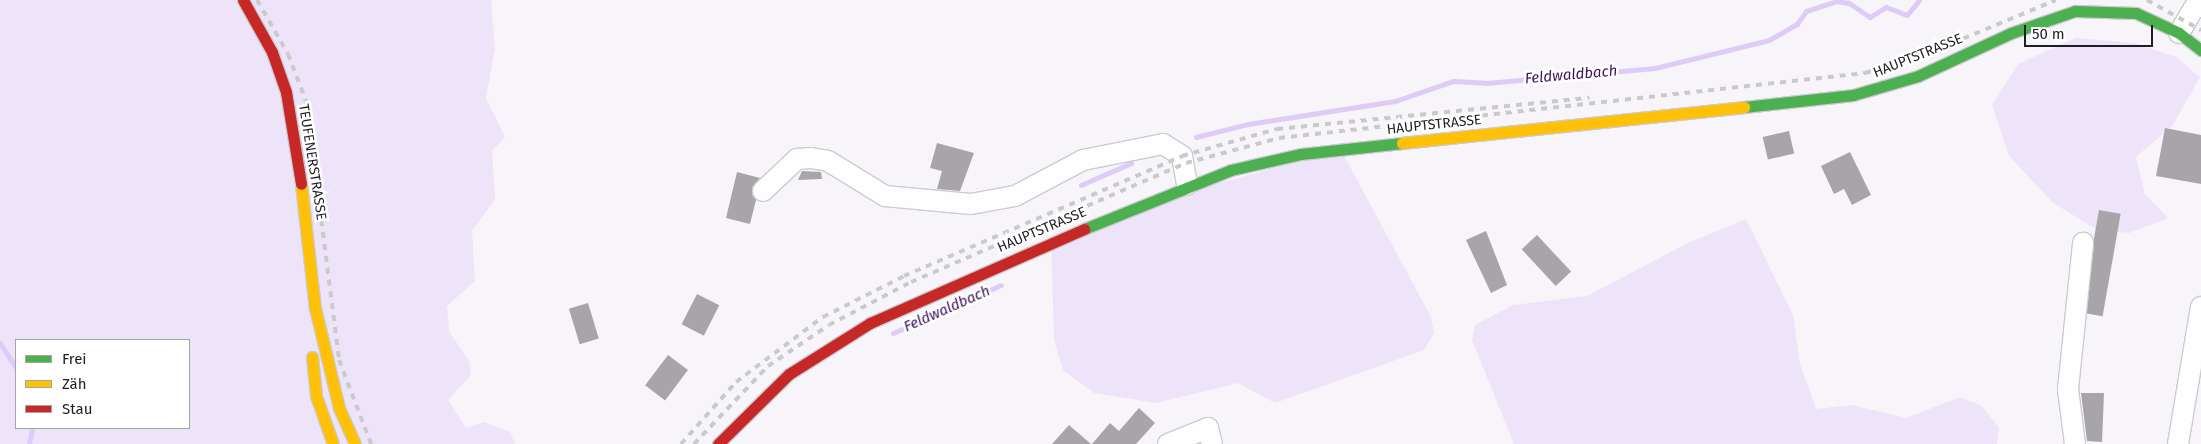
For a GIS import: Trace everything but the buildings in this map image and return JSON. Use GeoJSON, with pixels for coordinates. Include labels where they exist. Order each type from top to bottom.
{"type":"FeatureCollection","features":[{"type":"Feature","properties":{"kind":"street","name":"TEUFENERSTRASSE"},"geometry":{"type":"LineString","coordinates":[[243,0],[272,52],[295,132],[316,308],[339,408],[355,444]]}},
{"type":"Feature","properties":{"kind":"street"},"geometry":{"type":"LineString","coordinates":[[2179,33],[2199,0]]}},
{"type":"Feature","properties":{"kind":"street","name":"HAUPTSTRASSE"},"geometry":{"type":"LineString","coordinates":[[718,444],[761,397],[834,343],[928,296],[1187,185],[1301,154],[1853,95],[1918,76],[2010,32],[2075,11],[2136,13],[2179,33],[2201,50]]}},
{"type":"Feature","properties":{"kind":"street"},"geometry":{"type":"LineString","coordinates":[[763,191],[797,159],[811,158],[828,161],[885,196],[971,204],[1015,196],[1083,160],[1163,144],[1182,156],[1187,185]]}},
{"type":"Feature","properties":{"kind":"street"},"geometry":{"type":"LineString","coordinates":[[2075,444],[2068,389],[2083,243]]}},
{"type":"Feature","properties":{"kind":"street"},"geometry":{"type":"LineString","coordinates":[[2178,444],[2201,307]]}},
{"type":"Feature","properties":{"kind":"street","name":"TEUFENERSTRASSE"},"geometry":{"type":"LineString","coordinates":[[316,308],[313,379],[333,444]]}},
{"type":"Feature","properties":{"kind":"street"},"geometry":{"type":"LineString","coordinates":[[1168,444],[1208,428],[1212,444]]}},
{"type":"Feature","properties":{"kind":"shaded area"},"geometry":{"type":"Polygon","coordinates":[[[0,0],[491,0],[495,48],[486,98],[505,137],[492,151],[495,199],[472,231],[475,281],[447,306],[449,331],[469,361],[471,375],[448,400],[466,428],[484,422],[510,432],[515,444],[0,444],[0,0]]]}},
{"type":"Feature","properties":{"kind":"shaded area"},"geometry":{"type":"Polygon","coordinates":[[[2076,38],[2134,43],[2176,57],[2200,77],[2173,125],[2136,157],[2145,194],[2168,218],[2129,233],[2098,230],[2053,203],[2009,156],[1992,105],[2018,64],[2076,38]]]}},
{"type":"Feature","properties":{"kind":"shaded area"},"geometry":{"type":"Polygon","coordinates":[[[1341,150],[1431,317],[1434,333],[1424,350],[1275,403],[1238,383],[1156,403],[1094,393],[1063,370],[1054,340],[1051,243],[1146,203],[1341,150]]]}},
{"type":"Feature","properties":{"kind":"shaded area"},"geometry":{"type":"Polygon","coordinates":[[[1746,219],[1793,315],[1800,363],[1816,409],[1852,405],[1906,418],[1960,397],[1982,406],[1999,428],[1997,444],[1514,444],[1472,340],[1475,325],[1513,305],[1587,296],[1688,243],[1746,219]]]}},
{"type":"Feature","properties":{"kind":"waterway","name":"Feldwaldbach"},"geometry":{"type":"LineString","coordinates":[[1196,137],[1248,124],[1395,101],[1453,81],[1486,83],[1655,68],[1769,40],[1797,24],[1806,11],[1836,1],[1849,3],[1870,17],[1886,7],[1907,15],[1919,0]]}},
{"type":"Feature","properties":{"kind":"waterway","name":"Feldwaldbach"},"geometry":{"type":"LineString","coordinates":[[1081,185],[1131,163]]}},
{"type":"Feature","properties":{"kind":"waterway","name":"Feldwaldbach"},"geometry":{"type":"LineString","coordinates":[[893,333],[1001,285]]}},
{"type":"Feature","properties":{"kind":"waterway"},"geometry":{"type":"LineString","coordinates":[[0,343],[15,366]]}},
{"type":"Feature","properties":{"kind":"waterway"},"geometry":{"type":"LineString","coordinates":[[29,444],[32,429]]}},
{"type":"Feature","properties":{"kind":"railway"},"geometry":{"type":"LineString","coordinates":[[257,0],[288,54],[306,101],[339,360],[371,444]]}},
{"type":"Feature","properties":{"kind":"railway"},"geometry":{"type":"LineString","coordinates":[[694,444],[768,366],[829,325],[911,282],[1186,163],[1279,138],[1865,73],[1919,57],[2056,0]]}},
{"type":"Feature","properties":{"kind":"railway"},"geometry":{"type":"LineString","coordinates":[[2147,0],[2201,30]]}},
{"type":"Feature","properties":{"kind":"railway"},"geometry":{"type":"LineString","coordinates":[[681,444],[736,382],[823,317],[904,276],[1182,156],[1277,129],[1589,98]]}},
{"type":"Feature","properties":{"kind":"traffic: fast"},"geometry":{"type":"LineString","coordinates":[[1744,107],[1853,95],[1918,76],[2011,33],[2075,11],[2136,13],[2179,33],[2201,50]]}},
{"type":"Feature","properties":{"kind":"traffic: fast"},"geometry":{"type":"LineString","coordinates":[[1084,229],[1231,170],[1301,154],[1402,143]]}},
{"type":"Feature","properties":{"kind":"traffic: slow"},"geometry":{"type":"LineString","coordinates":[[1402,143],[1744,107]]}},
{"type":"Feature","properties":{"kind":"traffic: slow"},"geometry":{"type":"LineString","coordinates":[[301,184],[315,308],[339,408],[355,444]]}},
{"type":"Feature","properties":{"kind":"traffic: slow"},"geometry":{"type":"LineString","coordinates":[[312,357],[316,396],[333,444]]}},
{"type":"Feature","properties":{"kind":"traffic: jam"},"geometry":{"type":"LineString","coordinates":[[243,0],[272,52],[286,92],[301,184]]}},
{"type":"Feature","properties":{"kind":"traffic: jam"},"geometry":{"type":"LineString","coordinates":[[718,444],[789,374],[870,323],[1084,229]]}}]}
